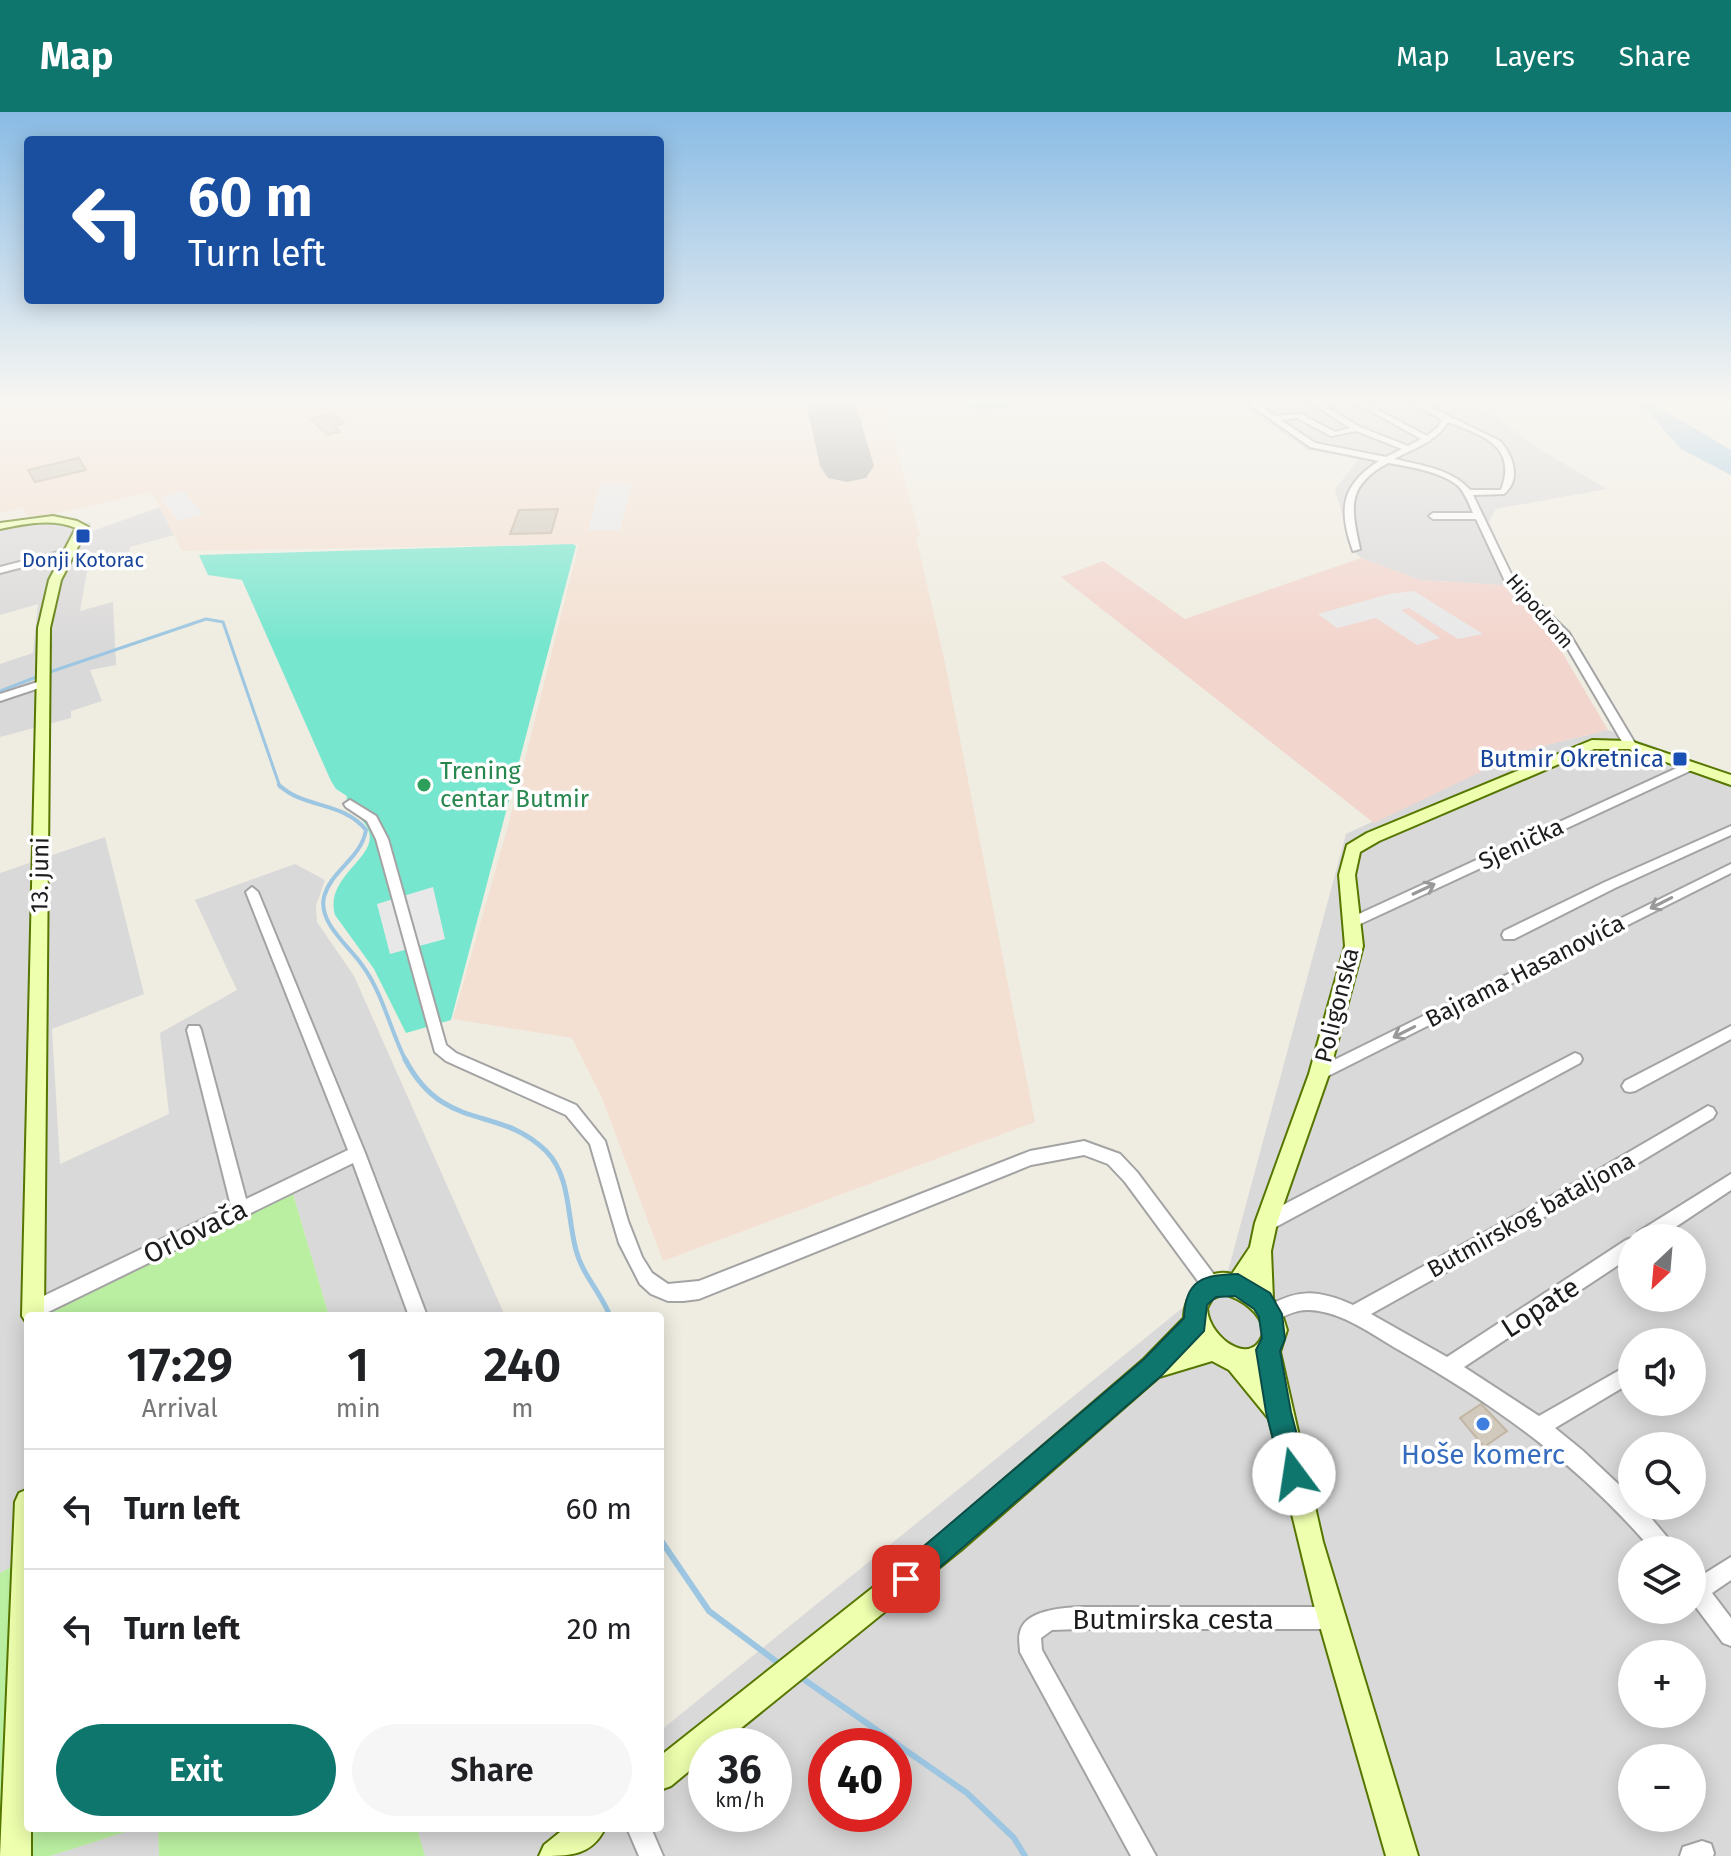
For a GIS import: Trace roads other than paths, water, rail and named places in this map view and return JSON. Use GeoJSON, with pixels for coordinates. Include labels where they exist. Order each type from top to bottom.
{"type":"FeatureCollection","features":[{"type":"Feature","properties":{"kind":"street"},"geometry":{"type":"LineString","coordinates":[[1356,549],[1349,498],[1359,483]]}},
{"type":"Feature","properties":{"kind":"street"},"geometry":{"type":"LineString","coordinates":[[1460,483],[1468,493],[1504,492],[1508,483]]}},
{"type":"Feature","properties":{"kind":"street","name":"Hipodrom"},"geometry":{"type":"LineString","coordinates":[[1468,493],[1509,579],[1565,635],[1630,745]]}},
{"type":"Feature","properties":{"kind":"street"},"geometry":{"type":"LineString","coordinates":[[1433,516],[1478,516]]}},
{"type":"Feature","properties":{"kind":"street","name":"13. juni"},"geometry":{"type":"LineString","coordinates":[[0,526],[36,520],[74,523],[82,527],[47,603],[33,1312]]}},
{"type":"Feature","properties":{"kind":"street"},"geometry":{"type":"LineString","coordinates":[[0,570],[70,552]]}},
{"type":"Feature","properties":{"kind":"street"},"geometry":{"type":"LineString","coordinates":[[0,698],[44,677]]}},
{"type":"Feature","properties":{"kind":"street","name":"Poligonska"},"geometry":{"type":"LineString","coordinates":[[1266,1307],[1260,1251],[1266,1223],[1319,1074],[1354,946],[1347,875],[1353,849],[1577,749],[1609,742],[1630,745],[1731,780]]}},
{"type":"Feature","properties":{"kind":"street","name":"Sjenička"},"geometry":{"type":"LineString","coordinates":[[1353,922],[1690,766]]}},
{"type":"Feature","properties":{"kind":"street"},"geometry":{"type":"LineString","coordinates":[[350,804],[372,819],[382,839],[440,1048],[451,1057],[561,1104],[586,1125],[597,1141],[634,1262],[654,1287],[682,1294],[699,1290],[1030,1158],[1084,1148],[1114,1159],[1131,1177],[1212,1286]]}},
{"type":"Feature","properties":{"kind":"street"},"geometry":{"type":"LineString","coordinates":[[1509,935],[1731,830]]}},
{"type":"Feature","properties":{"kind":"street","name":"Bajrama Hasanovića"},"geometry":{"type":"LineString","coordinates":[[1319,1074],[1731,868]]}},
{"type":"Feature","properties":{"kind":"street"},"geometry":{"type":"LineString","coordinates":[[252,892],[357,1153],[417,1312]]}},
{"type":"Feature","properties":{"kind":"street"},"geometry":{"type":"LineString","coordinates":[[194,1030],[240,1208]]}},
{"type":"Feature","properties":{"kind":"street"},"geometry":{"type":"LineString","coordinates":[[1630,1086],[1731,1032]]}},
{"type":"Feature","properties":{"kind":"street"},"geometry":{"type":"LineString","coordinates":[[1266,1223],[1575,1059]]}},
{"type":"Feature","properties":{"kind":"street","name":"Butmirskog bataljona"},"geometry":{"type":"LineString","coordinates":[[1353,1314],[1599,1178],[1708,1113]]}},
{"type":"Feature","properties":{"kind":"street","name":"Orlovača"},"geometry":{"type":"LineString","coordinates":[[35,1312],[240,1208],[357,1153]]}},
{"type":"Feature","properties":{"kind":"street"},"geometry":{"type":"LineString","coordinates":[[1665,1224],[1731,1181]]}},
{"type":"Feature","properties":{"kind":"street","name":"Poligonska"},"geometry":{"type":"LineString","coordinates":[[1238,1285],[1260,1251]]}},
{"type":"Feature","properties":{"kind":"street","name":"Lopate"},"geometry":{"type":"LineString","coordinates":[[1448,1367],[1618,1255]]}},
{"type":"Feature","properties":{"kind":"street"},"geometry":{"type":"LineString","coordinates":[[1236,1360],[1258,1358],[1268,1350],[1274,1339],[1266,1307],[1238,1285],[1212,1286],[1202,1293],[1196,1303],[1196,1323],[1214,1349],[1236,1360],[1279,1412]]}},
{"type":"Feature","properties":{"kind":"street"},"geometry":{"type":"LineString","coordinates":[[1266,1307],[1307,1301],[1325,1303],[1353,1314],[1448,1367],[1539,1427],[1590,1468],[1634,1511],[1654,1536]]}},
{"type":"Feature","properties":{"kind":"street"},"geometry":{"type":"LineString","coordinates":[[664,1772],[952,1541],[1152,1367],[1196,1323]]}},
{"type":"Feature","properties":{"kind":"street"},"geometry":{"type":"LineString","coordinates":[[1152,1367],[1214,1349]]}},
{"type":"Feature","properties":{"kind":"street"},"geometry":{"type":"LineString","coordinates":[[1268,1350],[1279,1412],[1332,1618],[1402,1856]]}},
{"type":"Feature","properties":{"kind":"street"},"geometry":{"type":"LineString","coordinates":[[1539,1427],[1618,1380]]}},
{"type":"Feature","properties":{"kind":"street"},"geometry":{"type":"LineString","coordinates":[[1706,1582],[1731,1567]]}},
{"type":"Feature","properties":{"kind":"street"},"geometry":{"type":"LineString","coordinates":[[1706,1602],[1731,1635]]}},
{"type":"Feature","properties":{"kind":"street"},"geometry":{"type":"LineString","coordinates":[[15,1856],[24,1611]]}},
{"type":"Feature","properties":{"kind":"street","name":"Butmirska cesta"},"geometry":{"type":"LineString","coordinates":[[1144,1856],[1031,1652],[1030,1633],[1049,1620],[1079,1618],[1332,1618]]}},
{"type":"Feature","properties":{"kind":"street"},"geometry":{"type":"LineString","coordinates":[[555,1856],[585,1832]]}},
{"type":"Feature","properties":{"kind":"street"},"geometry":{"type":"LineString","coordinates":[[641,1832],[651,1856]]}},
{"type":"Feature","properties":{"kind":"waterway"},"geometry":{"type":"LineString","coordinates":[[47,673],[206,619],[223,622],[279,785]]}},
{"type":"Feature","properties":{"kind":"waterway"},"geometry":{"type":"LineString","coordinates":[[0,691],[39,676]]}},
{"type":"Feature","properties":{"kind":"waterway"},"geometry":{"type":"LineString","coordinates":[[279,785],[300,798],[346,814],[366,830],[358,849],[333,879],[324,897],[323,907],[330,925],[362,965],[375,987],[405,1059]]}},
{"type":"Feature","properties":{"kind":"waterway"},"geometry":{"type":"LineString","coordinates":[[405,1059],[420,1083],[437,1098],[454,1109],[510,1127],[546,1151],[564,1185],[579,1259],[608,1312]]}},
{"type":"Feature","properties":{"kind":"waterway"},"geometry":{"type":"LineString","coordinates":[[664,1545],[709,1611],[781,1665]]}},
{"type":"Feature","properties":{"kind":"waterway"},"geometry":{"type":"LineString","coordinates":[[799,1676],[967,1793],[1014,1838],[1025,1856]]}},
{"type":"Feature","properties":{"kind":"place","name":"Donji Kotorac"},"geometry":{"type":"Point","coordinates":[83,536]}},
{"type":"Feature","properties":{"kind":"place","name":"Butmir Okretnica"},"geometry":{"type":"Point","coordinates":[1680,759]}},
{"type":"Feature","properties":{"kind":"place","name":"Trening centar Butmir"},"geometry":{"type":"Point","coordinates":[424,785]}},
{"type":"Feature","properties":{"kind":"place","name":"Hoše komerc"},"geometry":{"type":"Point","coordinates":[1483,1424]}}]}
